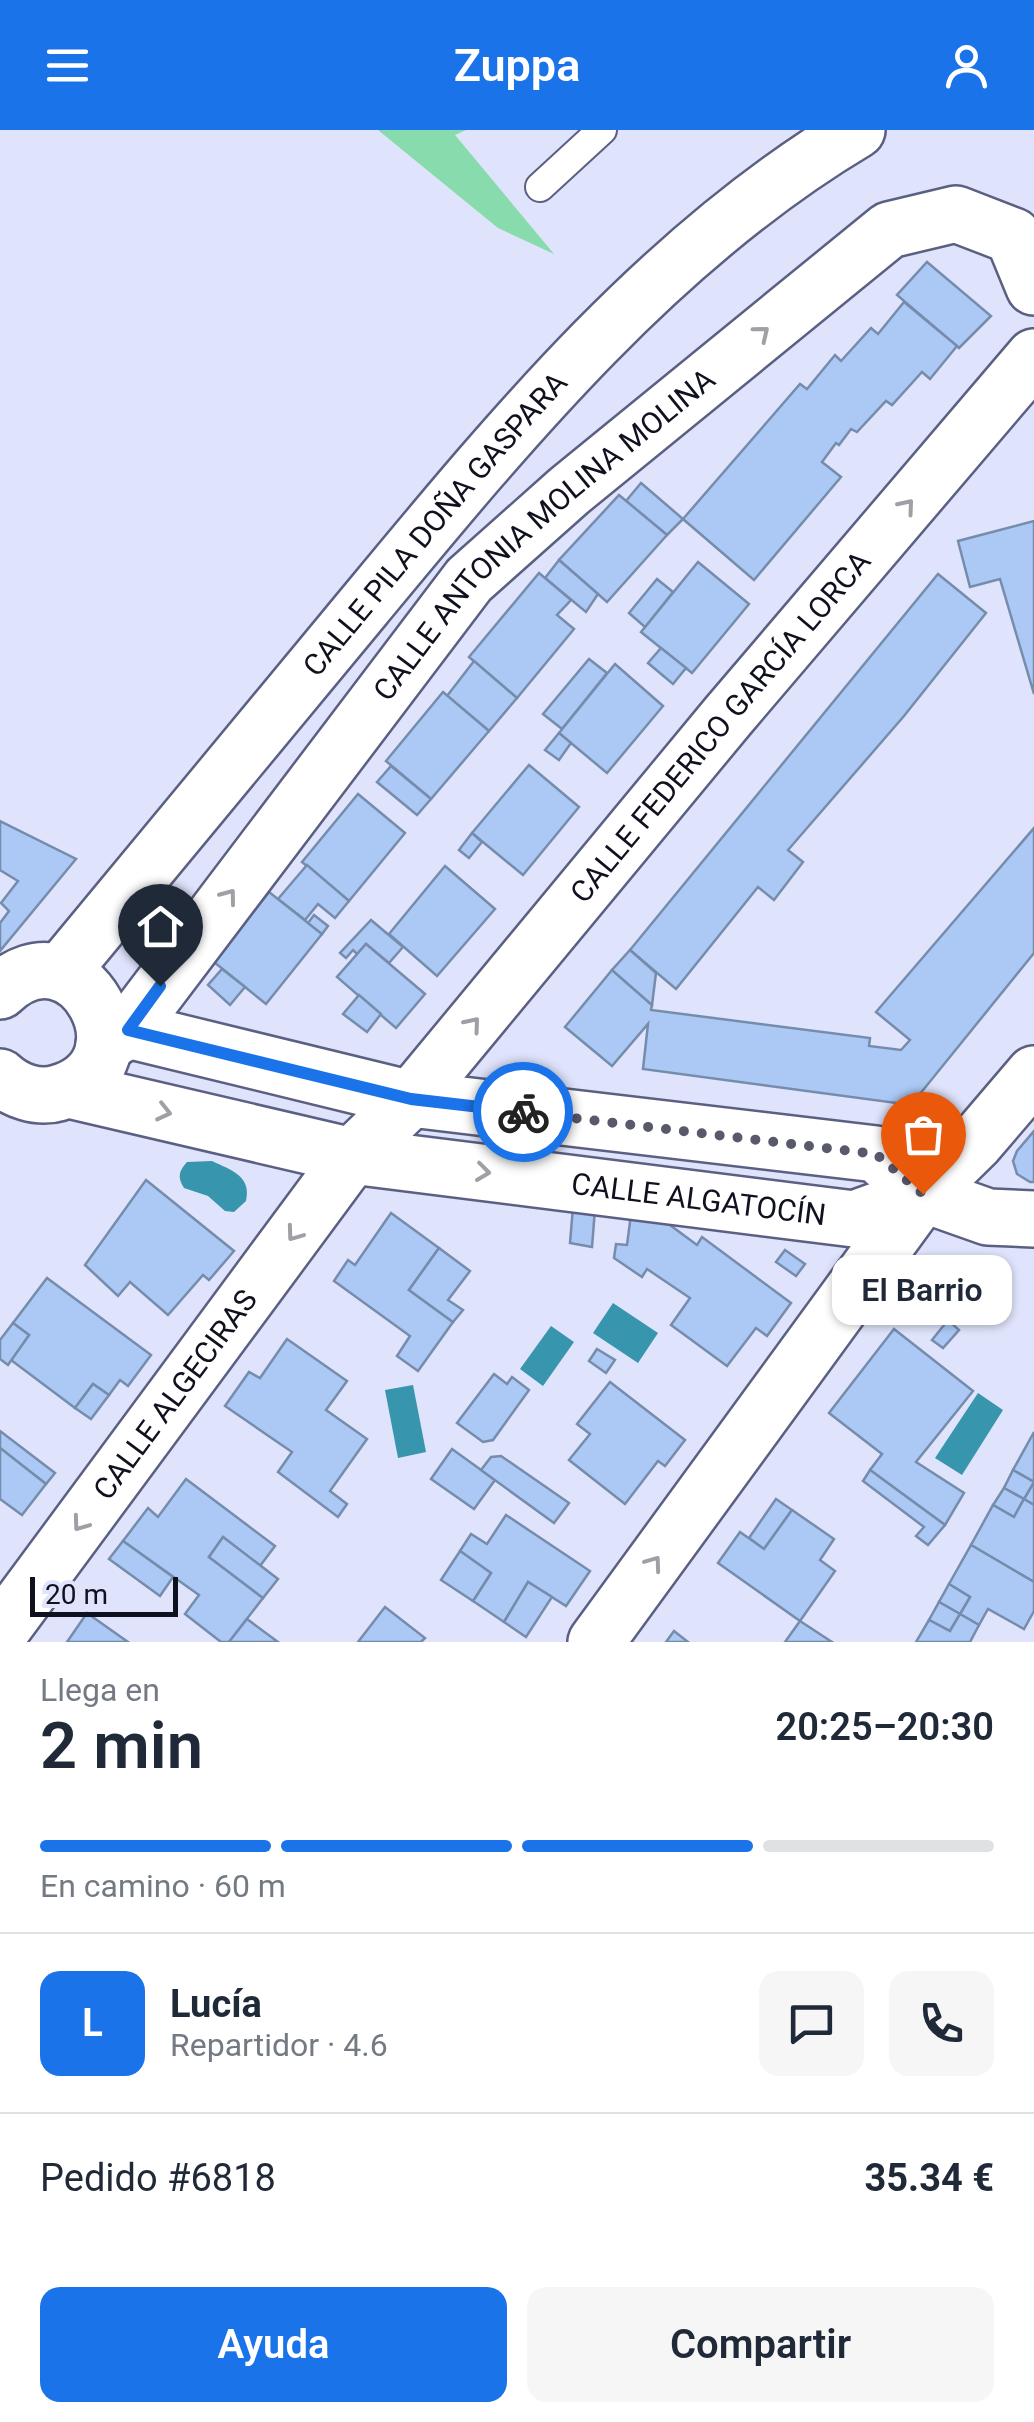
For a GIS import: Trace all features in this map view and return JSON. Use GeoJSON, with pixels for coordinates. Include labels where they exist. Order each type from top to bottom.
{"type":"FeatureCollection","features":[{"type":"Feature","properties":{"kind":"street","name":"CALLE PILA DOÑA GASPARA"},"geometry":{"type":"LineString","coordinates":[[62,972],[450,502],[552,387],[806,146],[858,130]]}},
{"type":"Feature","properties":{"kind":"street","name":"CALLE ANTONIA MOLINA MOLINA"},"geometry":{"type":"LineString","coordinates":[[69,1090],[97,1066],[112,1032],[469,580],[568,490],[889,230],[956,214],[1013,236],[1034,288]]}},
{"type":"Feature","properties":{"kind":"street","name":"CALLE FEDERICO GARCÍA LORCA"},"geometry":{"type":"LineString","coordinates":[[411,1099],[728,716],[1034,357]]}},
{"type":"Feature","properties":{"kind":"street"},"geometry":{"type":"LineString","coordinates":[[0,991],[9,982],[35,973],[62,972],[85,987],[112,1032],[411,1099],[876,1154],[923,1194],[988,1217],[1034,1220]]}},
{"type":"Feature","properties":{"kind":"street"},"geometry":{"type":"LineString","coordinates":[[596,1642],[923,1194],[976,1142],[1034,1074]]}},
{"type":"Feature","properties":{"kind":"street","name":"CALLE ALGATOCÍN"},"geometry":{"type":"LineString","coordinates":[[0,1077],[34,1095],[69,1090],[352,1156],[854,1219],[923,1194]]}},
{"type":"Feature","properties":{"kind":"street"},"geometry":{"type":"LineString","coordinates":[[352,1156],[411,1099]]}},
{"type":"Feature","properties":{"kind":"street","name":"CALLE ALGECIRAS"},"geometry":{"type":"LineString","coordinates":[[0,1632],[352,1156]]}},
{"type":"Feature","properties":{"kind":"lane"},"geometry":{"type":"LineString","coordinates":[[540,188],[602,130]]}},
{"type":"Feature","properties":{"kind":"green space"},"geometry":{"type":"Polygon","coordinates":[[[378,130],[466,130],[455,135],[554,254],[498,228],[378,130]]]}},
{"type":"Feature","properties":{"kind":"water"},"geometry":{"type":"Polygon","coordinates":[[[212,1161],[238,1175],[246,1185],[246,1201],[234,1212],[225,1211],[208,1196],[182,1184],[180,1174],[187,1162],[212,1161]]]}},
{"type":"Feature","properties":{"kind":"water"},"geometry":{"type":"Polygon","coordinates":[[[613,1303],[658,1333],[638,1363],[593,1333],[613,1303]]]}},
{"type":"Feature","properties":{"kind":"water"},"geometry":{"type":"Polygon","coordinates":[[[551,1326],[574,1342],[543,1386],[520,1369],[551,1326]]]}},
{"type":"Feature","properties":{"kind":"water"},"geometry":{"type":"Polygon","coordinates":[[[413,1385],[426,1452],[398,1458],[385,1390],[413,1385]]]}},
{"type":"Feature","properties":{"kind":"water"},"geometry":{"type":"Polygon","coordinates":[[[978,1393],[1003,1410],[962,1475],[935,1458],[978,1393]]]}},
{"type":"Feature","properties":{"kind":"building"},"geometry":{"type":"Polygon","coordinates":[[[927,262],[991,316],[959,348],[897,295],[927,262]]]}},
{"type":"Feature","properties":{"kind":"building"},"geometry":{"type":"Polygon","coordinates":[[[904,302],[957,346],[930,379],[922,372],[892,405],[886,401],[857,432],[851,429],[839,445],[836,443],[822,462],[841,477],[754,580],[683,519],[800,384],[807,389],[835,355],[841,361],[871,328],[878,334],[904,302]]]}},
{"type":"Feature","properties":{"kind":"building"},"geometry":{"type":"Polygon","coordinates":[[[641,483],[683,519],[667,535],[626,501],[641,483]]]}},
{"type":"Feature","properties":{"kind":"building"},"geometry":{"type":"Polygon","coordinates":[[[619,495],[667,535],[607,602],[559,560],[619,495]]]}},
{"type":"Feature","properties":{"kind":"building"},"geometry":{"type":"Polygon","coordinates":[[[1034,521],[1034,694],[1000,579],[970,587],[958,541],[1034,521]]]}},
{"type":"Feature","properties":{"kind":"building"},"geometry":{"type":"Polygon","coordinates":[[[559,560],[598,594],[586,612],[545,578],[559,560]]]}},
{"type":"Feature","properties":{"kind":"building"},"geometry":{"type":"Polygon","coordinates":[[[698,562],[749,604],[692,673],[641,632],[698,562]]]}},
{"type":"Feature","properties":{"kind":"building"},"geometry":{"type":"Polygon","coordinates":[[[539,573],[571,600],[557,615],[574,629],[517,698],[469,657],[539,573]]]}},
{"type":"Feature","properties":{"kind":"building"},"geometry":{"type":"Polygon","coordinates":[[[938,574],[986,613],[904,716],[788,850],[803,862],[774,900],[758,887],[676,989],[630,950],[938,574]]]}},
{"type":"Feature","properties":{"kind":"building"},"geometry":{"type":"Polygon","coordinates":[[[657,579],[673,592],[645,627],[629,613],[657,579]]]}},
{"type":"Feature","properties":{"kind":"building"},"geometry":{"type":"Polygon","coordinates":[[[661,648],[686,668],[673,684],[648,663],[661,648]]]}},
{"type":"Feature","properties":{"kind":"building"},"geometry":{"type":"Polygon","coordinates":[[[589,659],[607,673],[562,729],[543,714],[589,659]]]}},
{"type":"Feature","properties":{"kind":"building"},"geometry":{"type":"Polygon","coordinates":[[[474,661],[517,698],[489,731],[447,696],[474,661]]]}},
{"type":"Feature","properties":{"kind":"building"},"geometry":{"type":"Polygon","coordinates":[[[615,664],[663,706],[607,773],[559,733],[615,664]]]}},
{"type":"Feature","properties":{"kind":"building"},"geometry":{"type":"Polygon","coordinates":[[[443,692],[489,731],[431,799],[386,761],[443,692]]]}},
{"type":"Feature","properties":{"kind":"building"},"geometry":{"type":"Polygon","coordinates":[[[559,733],[571,743],[559,760],[545,750],[559,733]]]}},
{"type":"Feature","properties":{"kind":"building"},"geometry":{"type":"Polygon","coordinates":[[[529,765],[579,807],[523,875],[472,833],[529,765]]]}},
{"type":"Feature","properties":{"kind":"building"},"geometry":{"type":"Polygon","coordinates":[[[391,766],[431,799],[417,815],[377,782],[391,766]]]}},
{"type":"Feature","properties":{"kind":"building"},"geometry":{"type":"Polygon","coordinates":[[[358,794],[405,833],[349,901],[302,862],[358,794]]]}},
{"type":"Feature","properties":{"kind":"building"},"geometry":{"type":"Polygon","coordinates":[[[0,821],[76,859],[0,951],[0,923],[9,911],[1,903],[18,881],[0,870],[0,821]]]}},
{"type":"Feature","properties":{"kind":"building"},"geometry":{"type":"Polygon","coordinates":[[[1034,828],[1034,953],[911,1105],[643,1069],[648,1024],[612,1066],[565,1027],[612,970],[652,1005],[651,1010],[870,1038],[869,1046],[901,1050],[910,1040],[876,1012],[1034,828]]]}},
{"type":"Feature","properties":{"kind":"building"},"geometry":{"type":"Polygon","coordinates":[[[472,833],[482,842],[469,858],[459,850],[472,833]]]}},
{"type":"Feature","properties":{"kind":"building"},"geometry":{"type":"Polygon","coordinates":[[[307,865],[349,901],[335,918],[318,904],[305,920],[278,899],[307,865]]]}},
{"type":"Feature","properties":{"kind":"building"},"geometry":{"type":"Polygon","coordinates":[[[445,866],[495,909],[437,976],[389,934],[445,866]]]}},
{"type":"Feature","properties":{"kind":"building"},"geometry":{"type":"Polygon","coordinates":[[[269,892],[322,934],[266,1004],[214,962],[269,892]]]}},
{"type":"Feature","properties":{"kind":"building"},"geometry":{"type":"Polygon","coordinates":[[[314,915],[328,926],[322,934],[308,923],[314,915]]]}},
{"type":"Feature","properties":{"kind":"building"},"geometry":{"type":"Polygon","coordinates":[[[371,920],[403,947],[389,963],[366,944],[357,954],[353,950],[346,958],[340,953],[371,920]]]}},
{"type":"Feature","properties":{"kind":"building"},"geometry":{"type":"Polygon","coordinates":[[[366,944],[425,994],[396,1028],[337,977],[366,944]]]}},
{"type":"Feature","properties":{"kind":"building"},"geometry":{"type":"Polygon","coordinates":[[[630,950],[656,973],[652,1005],[612,970],[630,950]]]}},
{"type":"Feature","properties":{"kind":"building"},"geometry":{"type":"Polygon","coordinates":[[[222,969],[245,987],[230,1005],[208,985],[222,969]]]}},
{"type":"Feature","properties":{"kind":"building"},"geometry":{"type":"Polygon","coordinates":[[[359,995],[381,1014],[367,1032],[343,1014],[359,995]]]}},
{"type":"Feature","properties":{"kind":"building"},"geometry":{"type":"Polygon","coordinates":[[[1034,1131],[1034,1182],[1030,1182],[1017,1174],[1013,1161],[1034,1131]]]}},
{"type":"Feature","properties":{"kind":"building"},"geometry":{"type":"Polygon","coordinates":[[[146,1180],[234,1251],[209,1280],[203,1275],[168,1315],[130,1282],[118,1296],[85,1265],[146,1180]]]}},
{"type":"Feature","properties":{"kind":"building"},"geometry":{"type":"Polygon","coordinates":[[[573,1207],[595,1209],[592,1247],[570,1243],[573,1207]]]}},
{"type":"Feature","properties":{"kind":"building"},"geometry":{"type":"Polygon","coordinates":[[[391,1213],[439,1248],[409,1290],[453,1322],[418,1371],[397,1356],[410,1336],[334,1281],[348,1260],[355,1265],[391,1213]]]}},
{"type":"Feature","properties":{"kind":"building"},"geometry":{"type":"Polygon","coordinates":[[[631,1214],[672,1221],[670,1225],[697,1245],[702,1237],[791,1303],[767,1336],[756,1328],[727,1366],[671,1325],[690,1298],[647,1269],[642,1277],[614,1258],[616,1244],[627,1245],[631,1214]]]}},
{"type":"Feature","properties":{"kind":"building"},"geometry":{"type":"Polygon","coordinates":[[[439,1248],[470,1271],[448,1300],[463,1310],[453,1322],[409,1290],[439,1248]]]}},
{"type":"Feature","properties":{"kind":"building"},"geometry":{"type":"Polygon","coordinates":[[[785,1250],[805,1264],[796,1276],[776,1262],[785,1250]]]}},
{"type":"Feature","properties":{"kind":"building"},"geometry":{"type":"Polygon","coordinates":[[[47,1278],[151,1355],[128,1386],[120,1380],[109,1395],[93,1384],[75,1408],[11,1360],[29,1335],[13,1323],[47,1278]]]}},
{"type":"Feature","properties":{"kind":"building"},"geometry":{"type":"Polygon","coordinates":[[[948,1320],[959,1330],[943,1348],[932,1340],[948,1320]]]}},
{"type":"Feature","properties":{"kind":"building"},"geometry":{"type":"Polygon","coordinates":[[[13,1323],[29,1335],[8,1365],[0,1359],[0,1340],[13,1323]]]}},
{"type":"Feature","properties":{"kind":"building"},"geometry":{"type":"Polygon","coordinates":[[[894,1329],[973,1391],[916,1462],[964,1493],[945,1525],[870,1470],[882,1454],[829,1413],[894,1329]]]}},
{"type":"Feature","properties":{"kind":"building"},"geometry":{"type":"Polygon","coordinates":[[[287,1339],[347,1381],[326,1410],[367,1439],[330,1491],[347,1504],[338,1517],[278,1472],[292,1452],[225,1406],[249,1372],[260,1378],[287,1339]]]}},
{"type":"Feature","properties":{"kind":"building"},"geometry":{"type":"Polygon","coordinates":[[[597,1349],[615,1360],[606,1373],[589,1361],[597,1349]]]}},
{"type":"Feature","properties":{"kind":"building"},"geometry":{"type":"Polygon","coordinates":[[[494,1374],[507,1384],[512,1377],[529,1390],[493,1440],[483,1442],[457,1423],[494,1374]]]}},
{"type":"Feature","properties":{"kind":"building"},"geometry":{"type":"Polygon","coordinates":[[[610,1382],[685,1440],[665,1466],[658,1461],[625,1504],[569,1460],[590,1434],[577,1424],[610,1382]]]}},
{"type":"Feature","properties":{"kind":"building"},"geometry":{"type":"Polygon","coordinates":[[[93,1384],[109,1395],[91,1419],[75,1408],[93,1384]]]}},
{"type":"Feature","properties":{"kind":"building"},"geometry":{"type":"Polygon","coordinates":[[[0,1431],[55,1473],[46,1484],[0,1448],[0,1431]]]}},
{"type":"Feature","properties":{"kind":"building"},"geometry":{"type":"Polygon","coordinates":[[[1034,1432],[1034,1482],[1013,1470],[1034,1432]]]}},
{"type":"Feature","properties":{"kind":"building"},"geometry":{"type":"Polygon","coordinates":[[[0,1448],[46,1484],[22,1515],[0,1499],[0,1448]]]}},
{"type":"Feature","properties":{"kind":"building"},"geometry":{"type":"Polygon","coordinates":[[[452,1449],[495,1480],[474,1509],[431,1479],[452,1449]]]}},
{"type":"Feature","properties":{"kind":"building"},"geometry":{"type":"Polygon","coordinates":[[[501,1456],[569,1503],[554,1523],[481,1470],[491,1457],[501,1456]]]}},
{"type":"Feature","properties":{"kind":"building"},"geometry":{"type":"Polygon","coordinates":[[[870,1470],[945,1525],[928,1545],[916,1536],[924,1527],[863,1481],[870,1470]]]}},
{"type":"Feature","properties":{"kind":"building"},"geometry":{"type":"Polygon","coordinates":[[[1013,1470],[1034,1482],[1024,1499],[1004,1488],[1013,1470]]]}},
{"type":"Feature","properties":{"kind":"building"},"geometry":{"type":"Polygon","coordinates":[[[186,1479],[275,1546],[260,1566],[223,1537],[209,1557],[263,1598],[229,1642],[221,1642],[185,1614],[199,1595],[123,1541],[148,1508],[158,1517],[186,1479]]]}},
{"type":"Feature","properties":{"kind":"building"},"geometry":{"type":"Polygon","coordinates":[[[1034,1482],[1034,1505],[1024,1499],[1034,1482]]]}},
{"type":"Feature","properties":{"kind":"building"},"geometry":{"type":"Polygon","coordinates":[[[1004,1488],[1024,1499],[1014,1517],[993,1505],[1004,1488]]]}},
{"type":"Feature","properties":{"kind":"building"},"geometry":{"type":"Polygon","coordinates":[[[776,1499],[792,1510],[764,1549],[749,1538],[776,1499]]]}},
{"type":"Feature","properties":{"kind":"building"},"geometry":{"type":"Polygon","coordinates":[[[1024,1499],[1034,1505],[1034,1582],[971,1545],[993,1505],[1014,1517],[1024,1499]]]}},
{"type":"Feature","properties":{"kind":"building"},"geometry":{"type":"Polygon","coordinates":[[[792,1510],[834,1539],[820,1560],[835,1571],[800,1621],[718,1563],[740,1532],[764,1549],[792,1510]]]}},
{"type":"Feature","properties":{"kind":"building"},"geometry":{"type":"Polygon","coordinates":[[[506,1515],[590,1571],[566,1606],[528,1582],[504,1622],[473,1601],[491,1573],[460,1551],[471,1534],[487,1544],[506,1515]]]}},
{"type":"Feature","properties":{"kind":"building"},"geometry":{"type":"Polygon","coordinates":[[[223,1537],[278,1579],[263,1598],[209,1557],[223,1537]]]}},
{"type":"Feature","properties":{"kind":"building"},"geometry":{"type":"Polygon","coordinates":[[[123,1541],[173,1577],[160,1596],[109,1559],[123,1541]]]}},
{"type":"Feature","properties":{"kind":"building"},"geometry":{"type":"Polygon","coordinates":[[[971,1545],[1034,1582],[1034,1611],[1024,1629],[988,1609],[979,1625],[960,1614],[970,1597],[949,1584],[971,1545]]]}},
{"type":"Feature","properties":{"kind":"building"},"geometry":{"type":"Polygon","coordinates":[[[460,1551],[491,1573],[473,1601],[441,1580],[460,1551]]]}},
{"type":"Feature","properties":{"kind":"building"},"geometry":{"type":"Polygon","coordinates":[[[528,1582],[552,1597],[526,1637],[504,1622],[528,1582]]]}},
{"type":"Feature","properties":{"kind":"building"},"geometry":{"type":"Polygon","coordinates":[[[949,1584],[970,1597],[960,1614],[939,1602],[949,1584]]]}},
{"type":"Feature","properties":{"kind":"building"},"geometry":{"type":"Polygon","coordinates":[[[939,1602],[960,1614],[950,1631],[929,1620],[939,1602]]]}},
{"type":"Feature","properties":{"kind":"building"},"geometry":{"type":"Polygon","coordinates":[[[385,1607],[425,1638],[421,1642],[358,1642],[385,1607]]]}},
{"type":"Feature","properties":{"kind":"building"},"geometry":{"type":"Polygon","coordinates":[[[87,1613],[128,1642],[67,1642],[87,1613]]]}},
{"type":"Feature","properties":{"kind":"building"},"geometry":{"type":"Polygon","coordinates":[[[960,1614],[979,1625],[970,1642],[916,1642],[929,1620],[950,1631],[960,1614]]]}},
{"type":"Feature","properties":{"kind":"building"},"geometry":{"type":"Polygon","coordinates":[[[247,1619],[278,1642],[229,1642],[247,1619]]]}},
{"type":"Feature","properties":{"kind":"building"},"geometry":{"type":"Polygon","coordinates":[[[800,1621],[832,1642],[785,1642],[800,1621]]]}},
{"type":"Feature","properties":{"kind":"building"},"geometry":{"type":"Polygon","coordinates":[[[674,1631],[688,1642],[666,1642],[674,1631]]]}},
{"type":"Feature","properties":{"kind":"way so far"},"geometry":{"type":"LineString","coordinates":[[523,1112],[876,1154],[923,1194]]}},
{"type":"Feature","properties":{"kind":"place","name":"El Barrio"},"geometry":{"type":"Point","coordinates":[923,1194]}},
{"type":"Feature","properties":{"kind":"route"},"geometry":{"type":"LineString","coordinates":[[160,986],[128,1030],[411,1099],[523,1112]]}}]}
